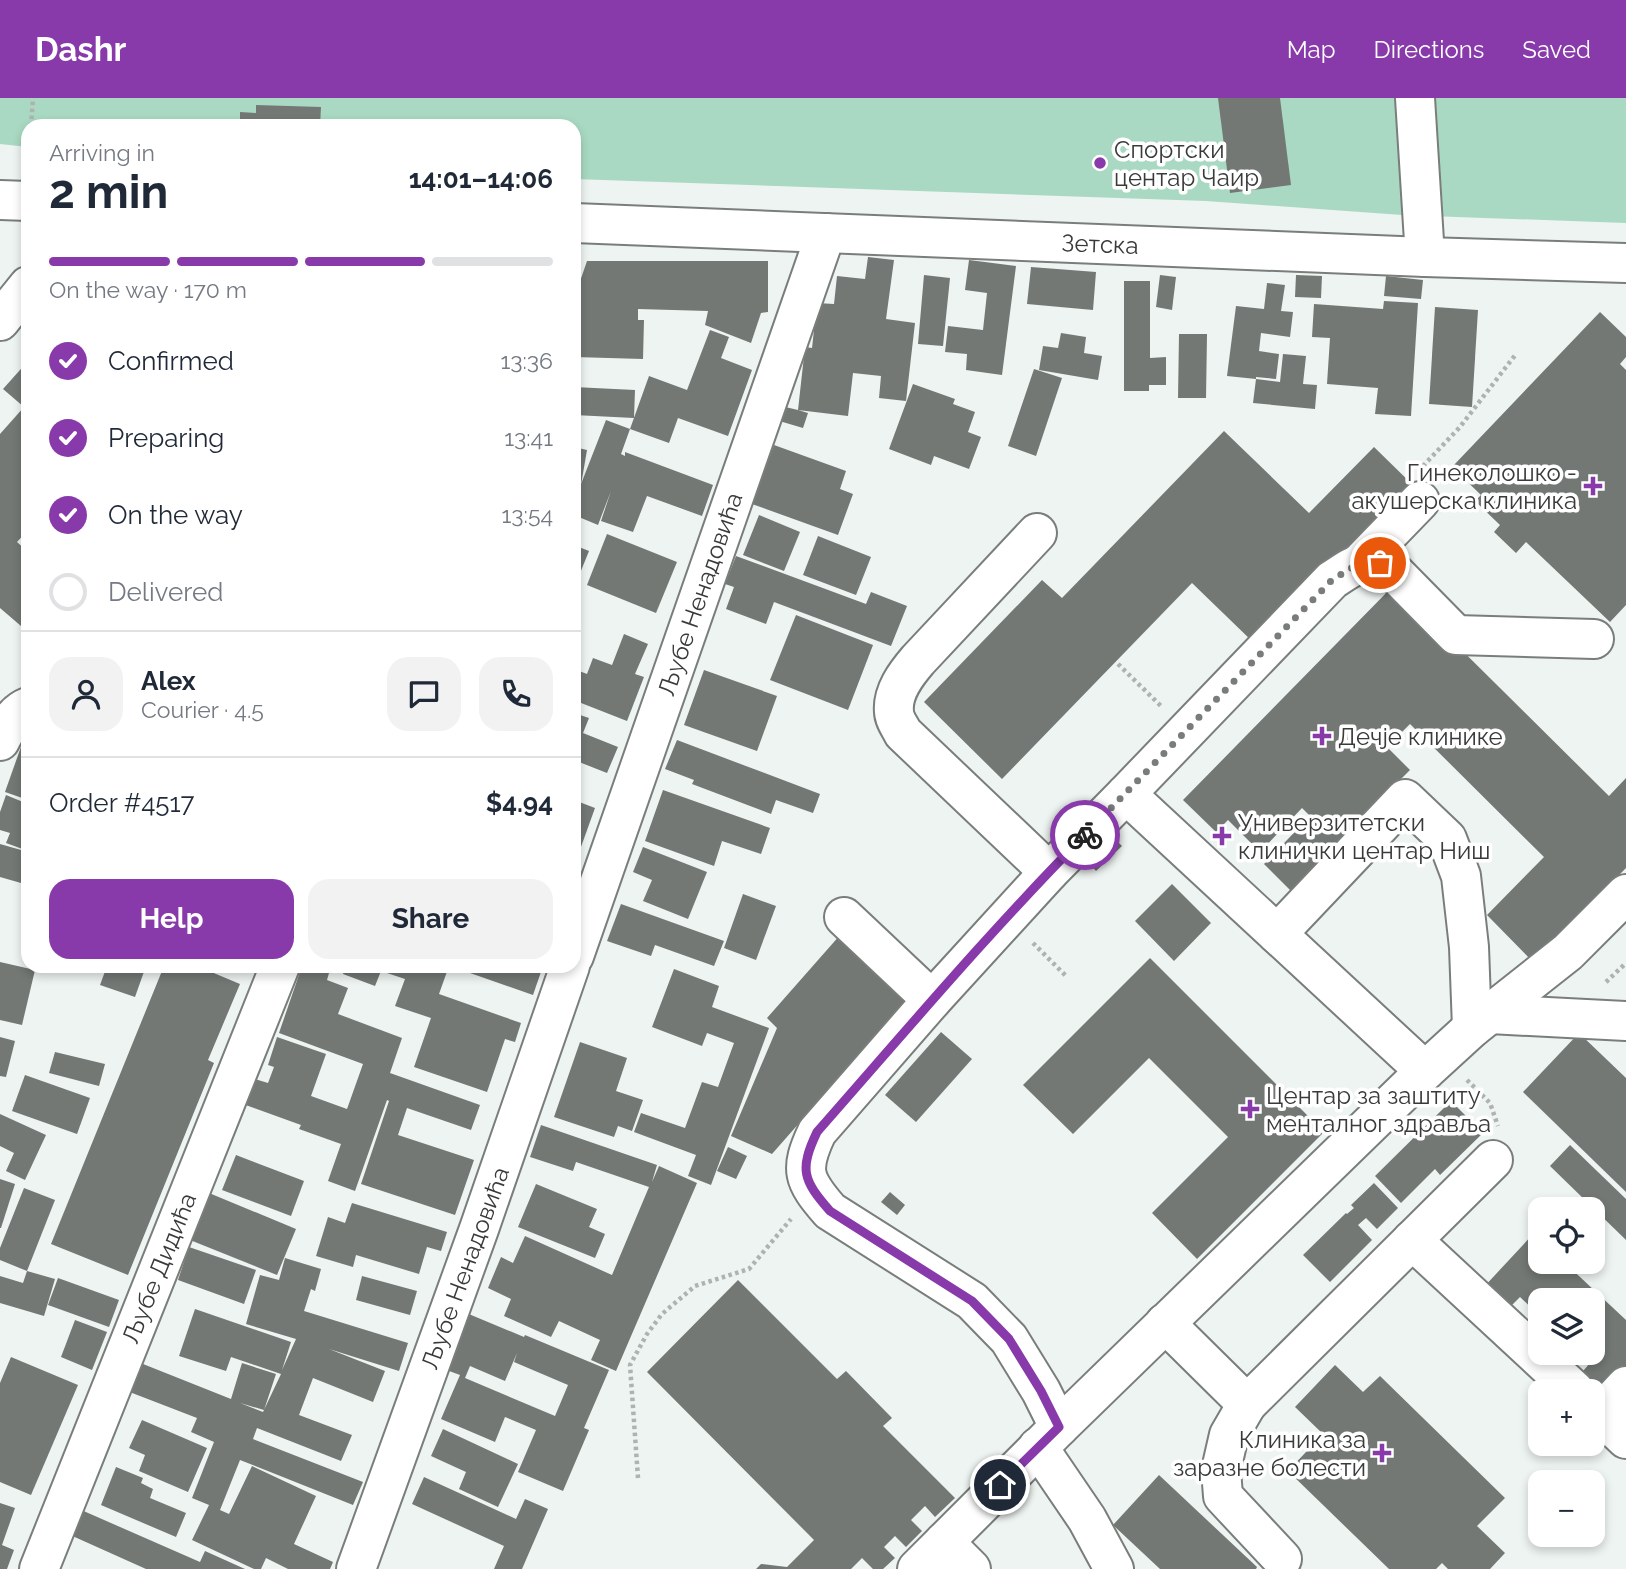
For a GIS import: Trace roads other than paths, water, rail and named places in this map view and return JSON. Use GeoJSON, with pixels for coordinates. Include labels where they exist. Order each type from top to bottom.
{"type":"FeatureCollection","features":[{"type":"Feature","properties":{"kind":"street"},"geometry":{"type":"LineString","coordinates":[[1415,98],[1425,257]]}},
{"type":"Feature","properties":{"kind":"street"},"geometry":{"type":"LineString","coordinates":[[0,200],[21,201]]}},
{"type":"Feature","properties":{"kind":"street","name":"Зетска"},"geometry":{"type":"LineString","coordinates":[[581,226],[1626,263]]}},
{"type":"Feature","properties":{"kind":"street","name":"Љубе Ненадовића"},"geometry":{"type":"LineString","coordinates":[[581,936],[825,233]]}},
{"type":"Feature","properties":{"kind":"street"},"geometry":{"type":"LineString","coordinates":[[0,321],[21,295]]}},
{"type":"Feature","properties":{"kind":"street"},"geometry":{"type":"LineString","coordinates":[[1114,1569],[1048,1437],[1041,1391],[1009,1339],[972,1301],[830,1211],[814,1192],[806,1174],[807,1153],[817,1132],[1048,872],[1332,580],[1361,562],[1418,487]]}},
{"type":"Feature","properties":{"kind":"street"},"geometry":{"type":"LineString","coordinates":[[1037,533],[905,676],[895,696],[893,713],[903,733],[1048,872]]}},
{"type":"Feature","properties":{"kind":"street"},"geometry":{"type":"LineString","coordinates":[[1361,562],[1380,563],[1392,570],[1457,635],[1594,639]]}},
{"type":"Feature","properties":{"kind":"street"},"geometry":{"type":"LineString","coordinates":[[0,741],[9,723],[21,711]]}},
{"type":"Feature","properties":{"kind":"street"},"geometry":{"type":"LineString","coordinates":[[1126,794],[1277,934],[1433,1064]]}},
{"type":"Feature","properties":{"kind":"street"},"geometry":{"type":"LineString","coordinates":[[1277,934],[1405,799],[1447,839],[1461,876],[1481,1021]]}},
{"type":"Feature","properties":{"kind":"street"},"geometry":{"type":"LineString","coordinates":[[918,1569],[1048,1437],[1433,1064],[1481,1021],[1568,952],[1626,894]]}},
{"type":"Feature","properties":{"kind":"street"},"geometry":{"type":"LineString","coordinates":[[844,917],[932,1000]]}},
{"type":"Feature","properties":{"kind":"street","name":"Љубе Дидића"},"geometry":{"type":"LineString","coordinates":[[39,1569],[277,973]]}},
{"type":"Feature","properties":{"kind":"street","name":"Љубе Ненадовића"},"geometry":{"type":"LineString","coordinates":[[356,1569],[479,1229],[568,973]]}},
{"type":"Feature","properties":{"kind":"street"},"geometry":{"type":"LineString","coordinates":[[1481,1021],[1626,1021]]}},
{"type":"Feature","properties":{"kind":"street"},"geometry":{"type":"LineString","coordinates":[[1282,1559],[1223,1496],[1222,1470],[1230,1435],[1247,1404],[1493,1160]]}},
{"type":"Feature","properties":{"kind":"street"},"geometry":{"type":"LineString","coordinates":[[1412,1240],[1561,1379]]}},
{"type":"Feature","properties":{"kind":"street"},"geometry":{"type":"LineString","coordinates":[[1165,1323],[1247,1404]]}},
{"type":"Feature","properties":{"kind":"street"},"geometry":{"type":"LineString","coordinates":[[1605,1406],[1626,1386]]}},
{"type":"Feature","properties":{"kind":"street"},"geometry":{"type":"LineString","coordinates":[[944,1542],[971,1569]]}},
{"type":"Feature","properties":{"kind":"place","name":"Спортски центар Чаир"},"geometry":{"type":"Point","coordinates":[1100,163]}},
{"type":"Feature","properties":{"kind":"place","name":"Гинеколошко - акушерска клиника"},"geometry":{"type":"Point","coordinates":[1593,486]}},
{"type":"Feature","properties":{"kind":"place","name":"Дечје клинике"},"geometry":{"type":"Point","coordinates":[1322,736]}},
{"type":"Feature","properties":{"kind":"place","name":"Универзитетски клинички центар Ниш"},"geometry":{"type":"Point","coordinates":[1222,836]}},
{"type":"Feature","properties":{"kind":"place","name":"Центар за заштиту менталног здравља"},"geometry":{"type":"Point","coordinates":[1250,1109]}},
{"type":"Feature","properties":{"kind":"place","name":"Клиника за заразне болести"},"geometry":{"type":"Point","coordinates":[1382,1453]}}]}
